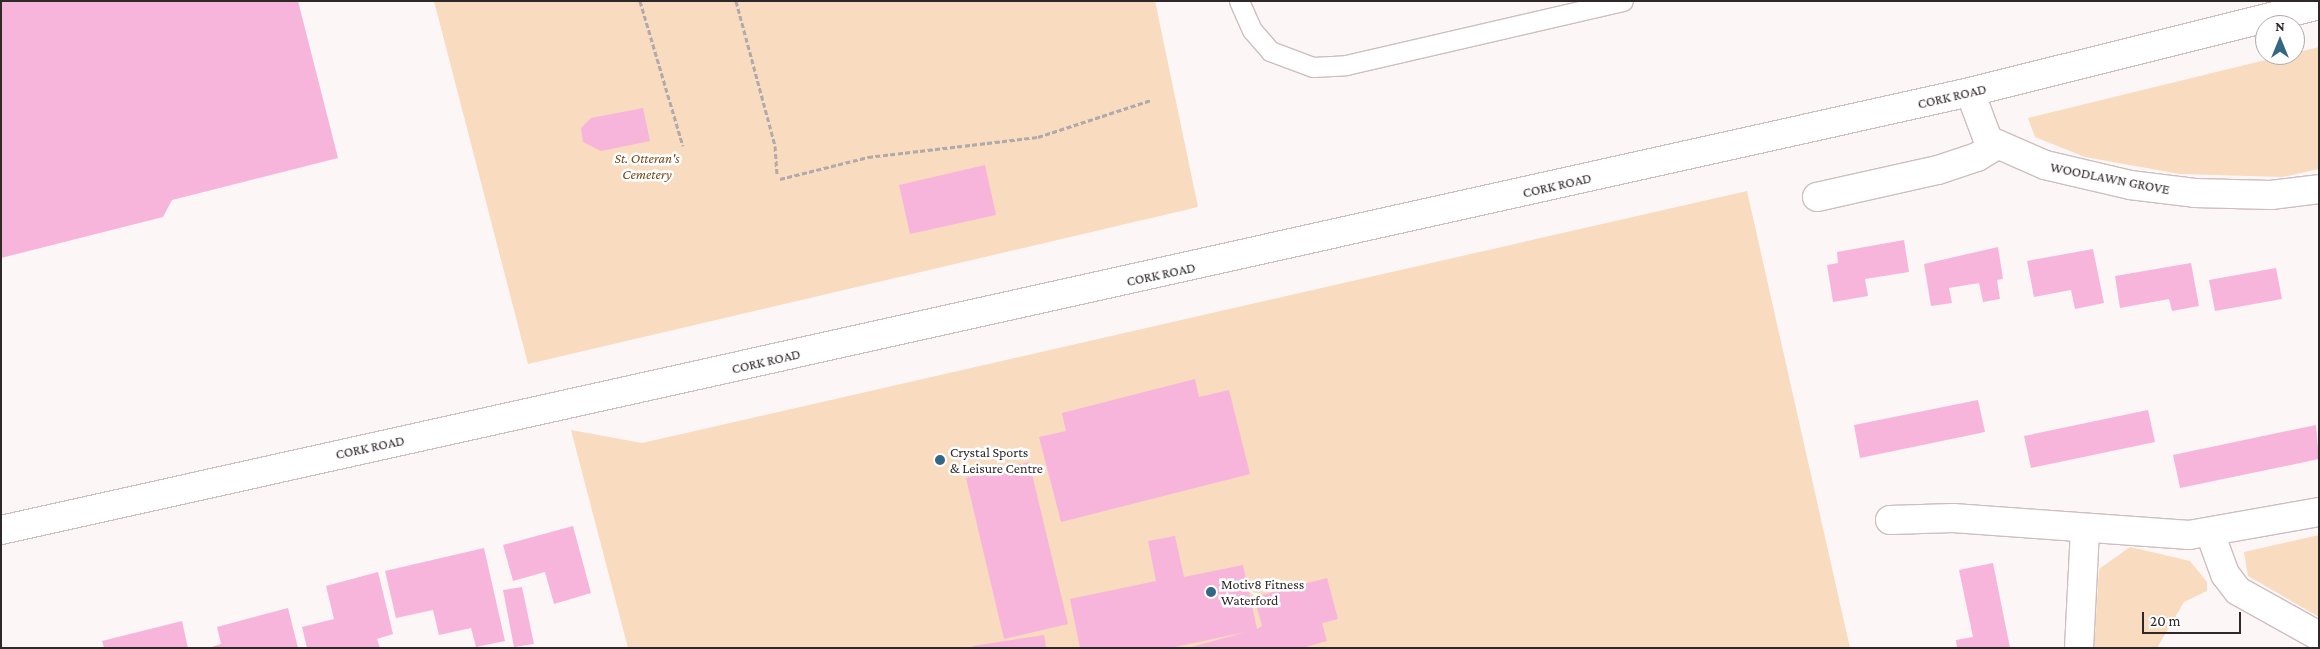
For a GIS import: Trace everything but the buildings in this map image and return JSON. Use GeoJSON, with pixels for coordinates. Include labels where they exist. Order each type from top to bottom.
{"type":"FeatureCollection","features":[{"type":"Feature","properties":{"kind":"main road","name":"CORK ROAD"},"geometry":{"type":"LineString","coordinates":[[1,530],[1970,92],[2319,5]]}},
{"type":"Feature","properties":{"kind":"main road"},"geometry":{"type":"LineString","coordinates":[[1817,197],[1938,170],[1995,146],[1979,126],[1970,92]]}},
{"type":"Feature","properties":{"kind":"main road","name":"WOODLAWN GROVE"},"geometry":{"type":"LineString","coordinates":[[1995,146],[2045,165],[2160,190],[2271,195],[2319,189]]}},
{"type":"Feature","properties":{"kind":"main road"},"geometry":{"type":"LineString","coordinates":[[1890,520],[1953,518],[2085,530],[2210,533],[2319,512]]}},
{"type":"Feature","properties":{"kind":"main road"},"geometry":{"type":"LineString","coordinates":[[2079,648],[2085,530]]}},
{"type":"Feature","properties":{"kind":"main road"},"geometry":{"type":"LineString","coordinates":[[2210,533],[2225,574],[2238,591],[2319,636]]}},
{"type":"Feature","properties":{"kind":"lane"},"geometry":{"type":"LineString","coordinates":[[1239,1],[1252,30],[1270,50],[1297,65],[1327,68],[1623,1]]}},
{"type":"Feature","properties":{"kind":"path"},"geometry":{"type":"LineString","coordinates":[[640,1],[683,146]]}},
{"type":"Feature","properties":{"kind":"path"},"geometry":{"type":"LineString","coordinates":[[736,1],[775,146],[779,177],[868,157],[1038,137],[1151,100]]}},
{"type":"Feature","properties":{"kind":"green space","name":"St. Otteran's Cemetery"},"geometry":{"type":"Polygon","coordinates":[[[434,1],[1155,1],[1198,207],[528,364],[434,1]]]}},
{"type":"Feature","properties":{"kind":"green space"},"geometry":{"type":"Polygon","coordinates":[[[2319,47],[2319,169],[2282,177],[2180,174],[2085,157],[2035,137],[2028,118],[2255,63],[2255,65],[2305,65],[2305,50],[2319,47]]]}},
{"type":"Feature","properties":{"kind":"green space"},"geometry":{"type":"Polygon","coordinates":[[[1747,191],[1850,648],[628,648],[571,430],[642,443],[1747,191]]]}},
{"type":"Feature","properties":{"kind":"green space"},"geometry":{"type":"Polygon","coordinates":[[[2319,535],[2319,617],[2248,576],[2244,552],[2319,535]]]}},
{"type":"Feature","properties":{"kind":"green space"},"geometry":{"type":"Polygon","coordinates":[[[2130,547],[2190,561],[2207,582],[2207,591],[2184,602],[2157,648],[2094,648],[2099,569],[2130,547]]]}},
{"type":"Feature","properties":{"kind":"place","name":"Crystal Sports & Leisure Centre"},"geometry":{"type":"Point","coordinates":[940,460]}},
{"type":"Feature","properties":{"kind":"place","name":"Motiv8 Fitness Waterford"},"geometry":{"type":"Point","coordinates":[1211,592]}}]}
